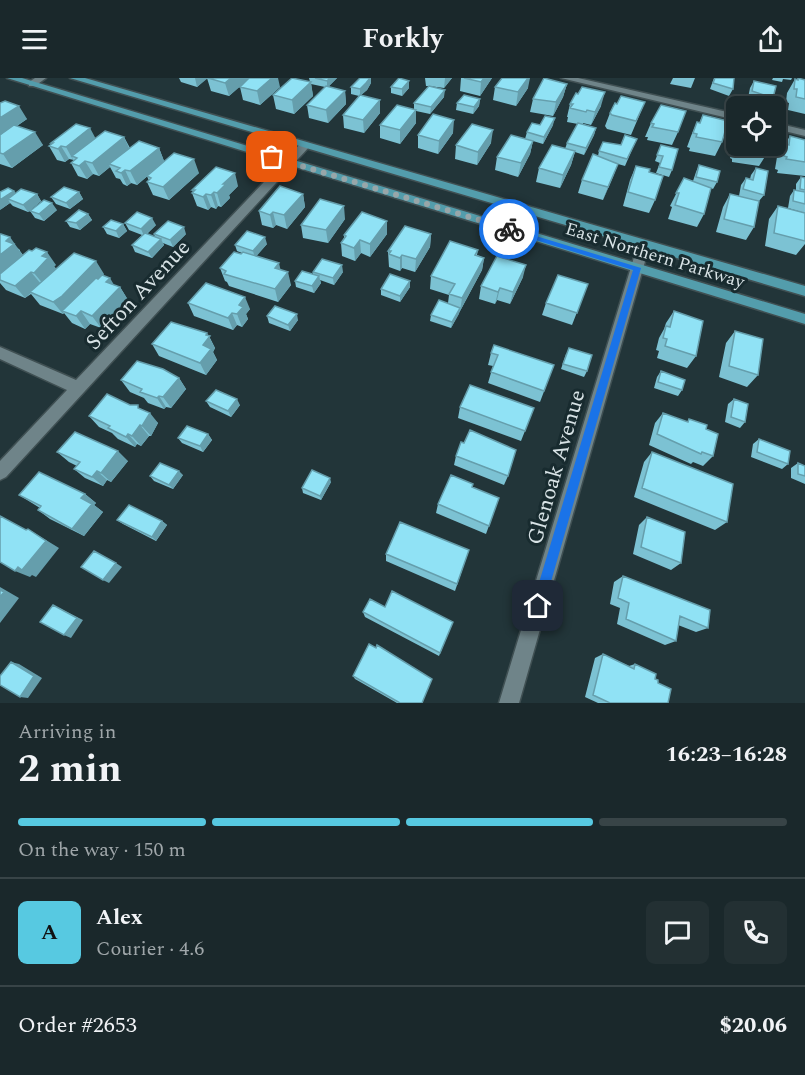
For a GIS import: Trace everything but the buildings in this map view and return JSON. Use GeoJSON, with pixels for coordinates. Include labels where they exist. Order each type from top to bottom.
{"type":"FeatureCollection","features":[{"type":"Feature","properties":{"kind":"main road","name":"East Northern Parkway"},"geometry":{"type":"LineString","coordinates":[[12,78],[37,81],[289,162],[805,319]]}},
{"type":"Feature","properties":{"kind":"main road","name":"East Northern Parkway"},"geometry":{"type":"LineString","coordinates":[[75,78],[805,291]]}},
{"type":"Feature","properties":{"kind":"street"},"geometry":{"type":"LineString","coordinates":[[566,78],[726,115]]}},
{"type":"Feature","properties":{"kind":"street"},"geometry":{"type":"LineString","coordinates":[[786,128],[805,133]]}},
{"type":"Feature","properties":{"kind":"street","name":"Sefton Avenue"},"geometry":{"type":"LineString","coordinates":[[0,472],[305,145]]}},
{"type":"Feature","properties":{"kind":"street","name":"Glenoak Avenue"},"geometry":{"type":"LineString","coordinates":[[509,703],[644,244]]}},
{"type":"Feature","properties":{"kind":"street"},"geometry":{"type":"LineString","coordinates":[[0,353],[78,388]]}},
{"type":"Feature","properties":{"kind":"way so far"},"geometry":{"type":"LineString","coordinates":[[272,157],[509,229]]}},
{"type":"Feature","properties":{"kind":"route"},"geometry":{"type":"LineString","coordinates":[[509,229],[637,268],[538,606]]}}]}
